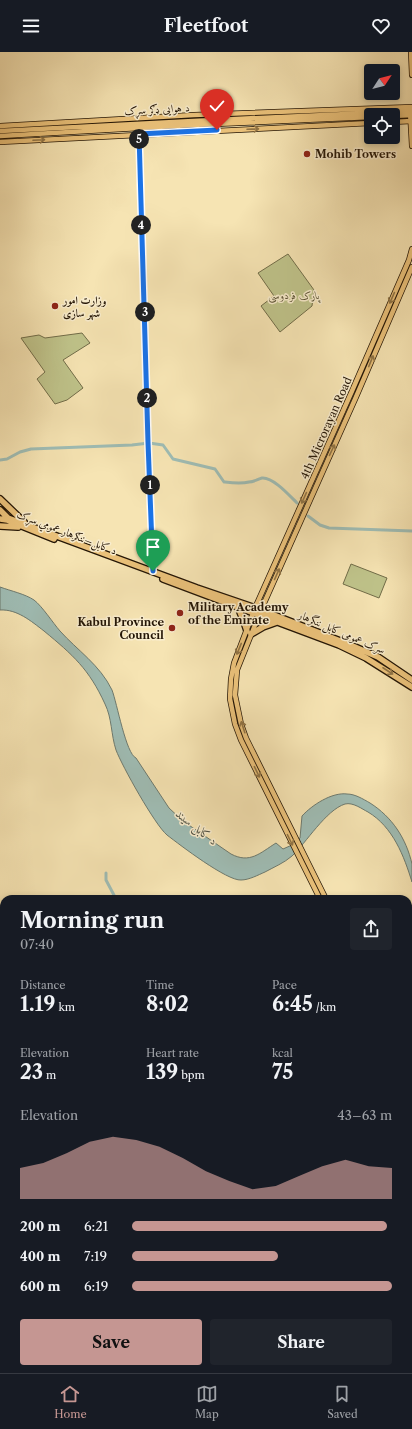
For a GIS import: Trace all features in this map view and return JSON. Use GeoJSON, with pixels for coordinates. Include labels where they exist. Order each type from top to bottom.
{"type":"FeatureCollection","features":[{"type":"Feature","properties":{"kind":"highway"},"geometry":{"type":"LineString","coordinates":[[0,499],[25,526]]}},
{"type":"Feature","properties":{"kind":"highway"},"geometry":{"type":"LineString","coordinates":[[0,510],[8,518],[25,526]]}},
{"type":"Feature","properties":{"kind":"highway","name":"د کابل–ننګرهار عمومي سړک"},"geometry":{"type":"LineString","coordinates":[[0,519],[65,539],[257,611],[277,622],[339,645],[366,658],[412,687]]}},
{"type":"Feature","properties":{"kind":"highway"},"geometry":{"type":"LineString","coordinates":[[0,526],[25,526]]}},
{"type":"Feature","properties":{"kind":"highway","name":"د کابل–ننګرهار عمومي سړک"},"geometry":{"type":"LineString","coordinates":[[25,526],[238,607],[257,611]]}},
{"type":"Feature","properties":{"kind":"highway"},"geometry":{"type":"LineString","coordinates":[[238,607],[249,632],[277,622]]}},
{"type":"Feature","properties":{"kind":"highway","name":"سرک عمومی کابل ننگرهار"},"geometry":{"type":"LineString","coordinates":[[257,611],[367,652],[384,661],[412,680]]}},
{"type":"Feature","properties":{"kind":"main road"},"geometry":{"type":"LineString","coordinates":[[411,52],[412,75]]}},
{"type":"Feature","properties":{"kind":"main road","name":"د هوایی ډګر سړک"},"geometry":{"type":"LineString","coordinates":[[0,126],[194,115],[411,115]]}},
{"type":"Feature","properties":{"kind":"main road"},"geometry":{"type":"LineString","coordinates":[[400,116],[411,115]]}},
{"type":"Feature","properties":{"kind":"main road"},"geometry":{"type":"LineString","coordinates":[[400,119],[411,115]]}},
{"type":"Feature","properties":{"kind":"main road"},"geometry":{"type":"LineString","coordinates":[[0,131],[186,121],[411,115]]}},
{"type":"Feature","properties":{"kind":"main road"},"geometry":{"type":"LineString","coordinates":[[411,115],[412,146]]}},
{"type":"Feature","properties":{"kind":"main road"},"geometry":{"type":"LineString","coordinates":[[0,136],[364,117]]}},
{"type":"Feature","properties":{"kind":"main road"},"geometry":{"type":"LineString","coordinates":[[0,142],[364,123]]}},
{"type":"Feature","properties":{"kind":"main road","name":"4th Microrayan Road"},"geometry":{"type":"LineString","coordinates":[[257,611],[409,260],[412,249]]}},
{"type":"Feature","properties":{"kind":"main road","name":"4th Microrayan Road"},"geometry":{"type":"LineString","coordinates":[[257,611],[356,397],[412,267]]}},
{"type":"Feature","properties":{"kind":"main road"},"geometry":{"type":"LineString","coordinates":[[385,315],[390,317]]}},
{"type":"Feature","properties":{"kind":"main road"},"geometry":{"type":"LineString","coordinates":[[257,611],[237,670],[235,694],[241,724],[246,738],[324,895]]}},
{"type":"Feature","properties":{"kind":"main road"},"geometry":{"type":"LineString","coordinates":[[249,632],[234,663],[231,679],[230,699],[235,724],[241,740],[318,895]]}},
{"type":"Feature","properties":{"kind":"street"},"geometry":{"type":"LineString","coordinates":[[139,134],[153,571]]}},
{"type":"Feature","properties":{"kind":"green space","name":"پارک فردوسی"},"geometry":{"type":"Polygon","coordinates":[[[288,254],[314,290],[312,306],[280,332],[261,306],[274,296],[258,273],[288,254]]]}},
{"type":"Feature","properties":{"kind":"green space"},"geometry":{"type":"Polygon","coordinates":[[[82,333],[90,343],[63,360],[83,388],[67,400],[55,404],[37,379],[45,372],[21,338],[39,335],[45,338],[82,333]]]}},
{"type":"Feature","properties":{"kind":"green space"},"geometry":{"type":"Polygon","coordinates":[[[351,564],[387,578],[379,598],[343,584],[351,564]]]}},
{"type":"Feature","properties":{"kind":"water"},"geometry":{"type":"Polygon","coordinates":[[[0,587],[22,594],[34,600],[44,610],[60,631],[95,665],[112,690],[125,738],[132,754],[169,808],[183,821],[231,854],[238,857],[249,858],[260,854],[276,843],[283,849],[292,845],[300,838],[302,816],[311,808],[329,797],[341,794],[350,794],[370,803],[385,815],[397,829],[406,845],[412,864],[412,882],[401,852],[391,834],[377,818],[351,804],[345,804],[338,807],[331,813],[292,856],[265,872],[244,880],[234,879],[225,875],[192,854],[167,835],[155,820],[139,795],[116,750],[107,709],[93,681],[72,655],[34,623],[24,616],[12,611],[0,610],[0,587]]]}},
{"type":"Feature","properties":{"kind":"waterway"},"geometry":{"type":"LineString","coordinates":[[0,460],[7,459],[20,452],[31,449],[149,443],[163,445],[173,459],[215,469],[224,482],[253,482],[262,478],[271,480],[281,487],[297,503]]}},
{"type":"Feature","properties":{"kind":"waterway"},"geometry":{"type":"LineString","coordinates":[[308,516],[320,525],[329,528],[412,531]]}},
{"type":"Feature","properties":{"kind":"waterway"},"geometry":{"type":"LineString","coordinates":[[106,873],[106,880],[114,895]]}},
{"type":"Feature","properties":{"kind":"place","name":"Mohib Towers"},"geometry":{"type":"Point","coordinates":[307,154]}},
{"type":"Feature","properties":{"kind":"place","name":"وزارت امور شهر سازی"},"geometry":{"type":"Point","coordinates":[55,306]}},
{"type":"Feature","properties":{"kind":"place","name":"Military Academy of the Emirate"},"geometry":{"type":"Point","coordinates":[180,613]}},
{"type":"Feature","properties":{"kind":"place","name":"Kabul Province Council"},"geometry":{"type":"Point","coordinates":[172,628]}},
{"type":"Feature","properties":{"kind":"route"},"geometry":{"type":"LineString","coordinates":[[153,571],[139,134],[217,130]]}},
{"type":"Feature","properties":{"kind":"water label","name":"د کابل سيند"},"geometry":{"type":"Point","coordinates":[197,827]}}]}
